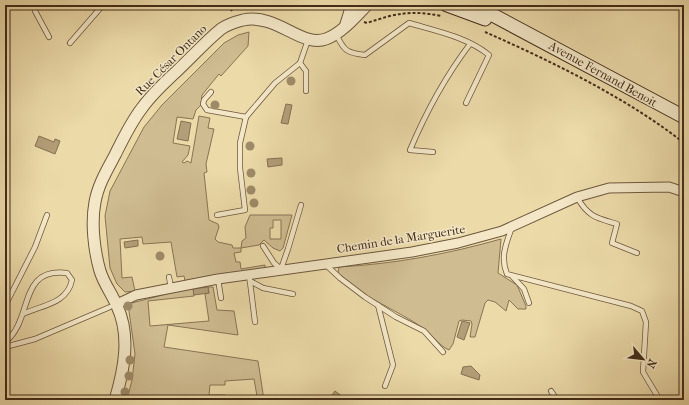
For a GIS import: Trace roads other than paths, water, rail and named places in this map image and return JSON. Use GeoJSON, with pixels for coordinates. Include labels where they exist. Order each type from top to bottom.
{"type":"FeatureCollection","features":[{"type":"Feature","properties":{"kind":"main road","name":"Avenue Fernand Benoit"},"geometry":{"type":"LineString","coordinates":[[474,5],[660,106],[684,117]]}},
{"type":"Feature","properties":{"kind":"main road","name":"Avenue Fernand Benoit"},"geometry":{"type":"LineString","coordinates":[[445,13],[544,42]]}},
{"type":"Feature","properties":{"kind":"street"},"geometry":{"type":"LineString","coordinates":[[346,25],[352,5]]}},
{"type":"Feature","properties":{"kind":"street"},"geometry":{"type":"LineString","coordinates":[[308,40],[326,39],[336,34],[367,5]]}},
{"type":"Feature","properties":{"kind":"street","name":"Rue César Ontano"},"geometry":{"type":"LineString","coordinates":[[115,400],[125,357],[125,332],[122,317],[113,306],[100,271],[94,234],[95,202],[102,178],[141,108],[157,90],[210,38],[223,28],[234,22],[249,19],[272,22],[308,40]]}},
{"type":"Feature","properties":{"kind":"street","name":"Chemin de la Marguerite"},"geometry":{"type":"LineString","coordinates":[[113,306],[136,295],[218,279],[250,277],[281,269],[412,252],[458,243],[502,231],[577,197],[609,188],[669,188],[684,192]]}},
{"type":"Feature","properties":{"kind":"lane"},"geometry":{"type":"LineString","coordinates":[[36,5],[35,11],[49,37]]}},
{"type":"Feature","properties":{"kind":"lane"},"geometry":{"type":"LineString","coordinates":[[70,44],[103,5]]}},
{"type":"Feature","properties":{"kind":"lane"},"geometry":{"type":"LineString","coordinates":[[336,34],[342,46],[350,53],[365,55],[410,23],[454,36],[470,44],[489,55],[466,103]]}},
{"type":"Feature","properties":{"kind":"lane"},"geometry":{"type":"LineString","coordinates":[[217,215],[245,210],[240,168],[240,143],[246,117],[274,83],[300,63],[308,40]]}},
{"type":"Feature","properties":{"kind":"lane"},"geometry":{"type":"LineString","coordinates":[[433,152],[410,150],[420,126],[449,71],[470,44]]}},
{"type":"Feature","properties":{"kind":"lane"},"geometry":{"type":"LineString","coordinates":[[300,63],[306,71],[306,91]]}},
{"type":"Feature","properties":{"kind":"lane"},"geometry":{"type":"LineString","coordinates":[[212,92],[204,100],[203,104],[207,110],[246,117]]}},
{"type":"Feature","properties":{"kind":"lane"},"geometry":{"type":"LineString","coordinates":[[577,197],[584,209],[597,218],[617,224],[612,243],[638,253]]}},
{"type":"Feature","properties":{"kind":"lane"},"geometry":{"type":"LineString","coordinates":[[263,246],[281,269],[301,205]]}},
{"type":"Feature","properties":{"kind":"lane"},"geometry":{"type":"LineString","coordinates":[[5,306],[36,247],[47,215]]}},
{"type":"Feature","properties":{"kind":"lane"},"geometry":{"type":"LineString","coordinates":[[512,227],[504,250],[503,263],[507,274],[631,306],[642,311],[646,322],[643,372],[658,397],[665,400]]}},
{"type":"Feature","properties":{"kind":"lane"},"geometry":{"type":"LineString","coordinates":[[324,263],[340,278],[378,305],[424,331],[443,352]]}},
{"type":"Feature","properties":{"kind":"lane"},"geometry":{"type":"LineString","coordinates":[[5,342],[9,338],[23,314],[23,307],[34,284],[42,275],[58,272],[67,273],[72,280],[71,287],[56,303],[38,307],[23,314]]}},
{"type":"Feature","properties":{"kind":"lane"},"geometry":{"type":"LineString","coordinates":[[512,276],[524,289],[529,303]]}},
{"type":"Feature","properties":{"kind":"lane"},"geometry":{"type":"LineString","coordinates":[[169,277],[171,288]]}},
{"type":"Feature","properties":{"kind":"lane"},"geometry":{"type":"LineString","coordinates":[[250,277],[263,288],[293,294]]}},
{"type":"Feature","properties":{"kind":"lane"},"geometry":{"type":"LineString","coordinates":[[250,277],[255,322]]}},
{"type":"Feature","properties":{"kind":"lane"},"geometry":{"type":"LineString","coordinates":[[218,279],[221,298]]}},
{"type":"Feature","properties":{"kind":"lane"},"geometry":{"type":"LineString","coordinates":[[378,305],[393,365],[385,386]]}},
{"type":"Feature","properties":{"kind":"lane","name":"Chemin de la Marguerite"},"geometry":{"type":"LineString","coordinates":[[5,347],[35,339],[113,306]]}},
{"type":"Feature","properties":{"kind":"lane"},"geometry":{"type":"LineString","coordinates":[[551,392],[557,400]]}},
{"type":"Feature","properties":{"kind":"lane"},"geometry":{"type":"LineString","coordinates":[[654,400],[658,397]]}},
{"type":"Feature","properties":{"kind":"lane"},"geometry":{"type":"LineString","coordinates":[[597,400],[602,400]]}}]}
